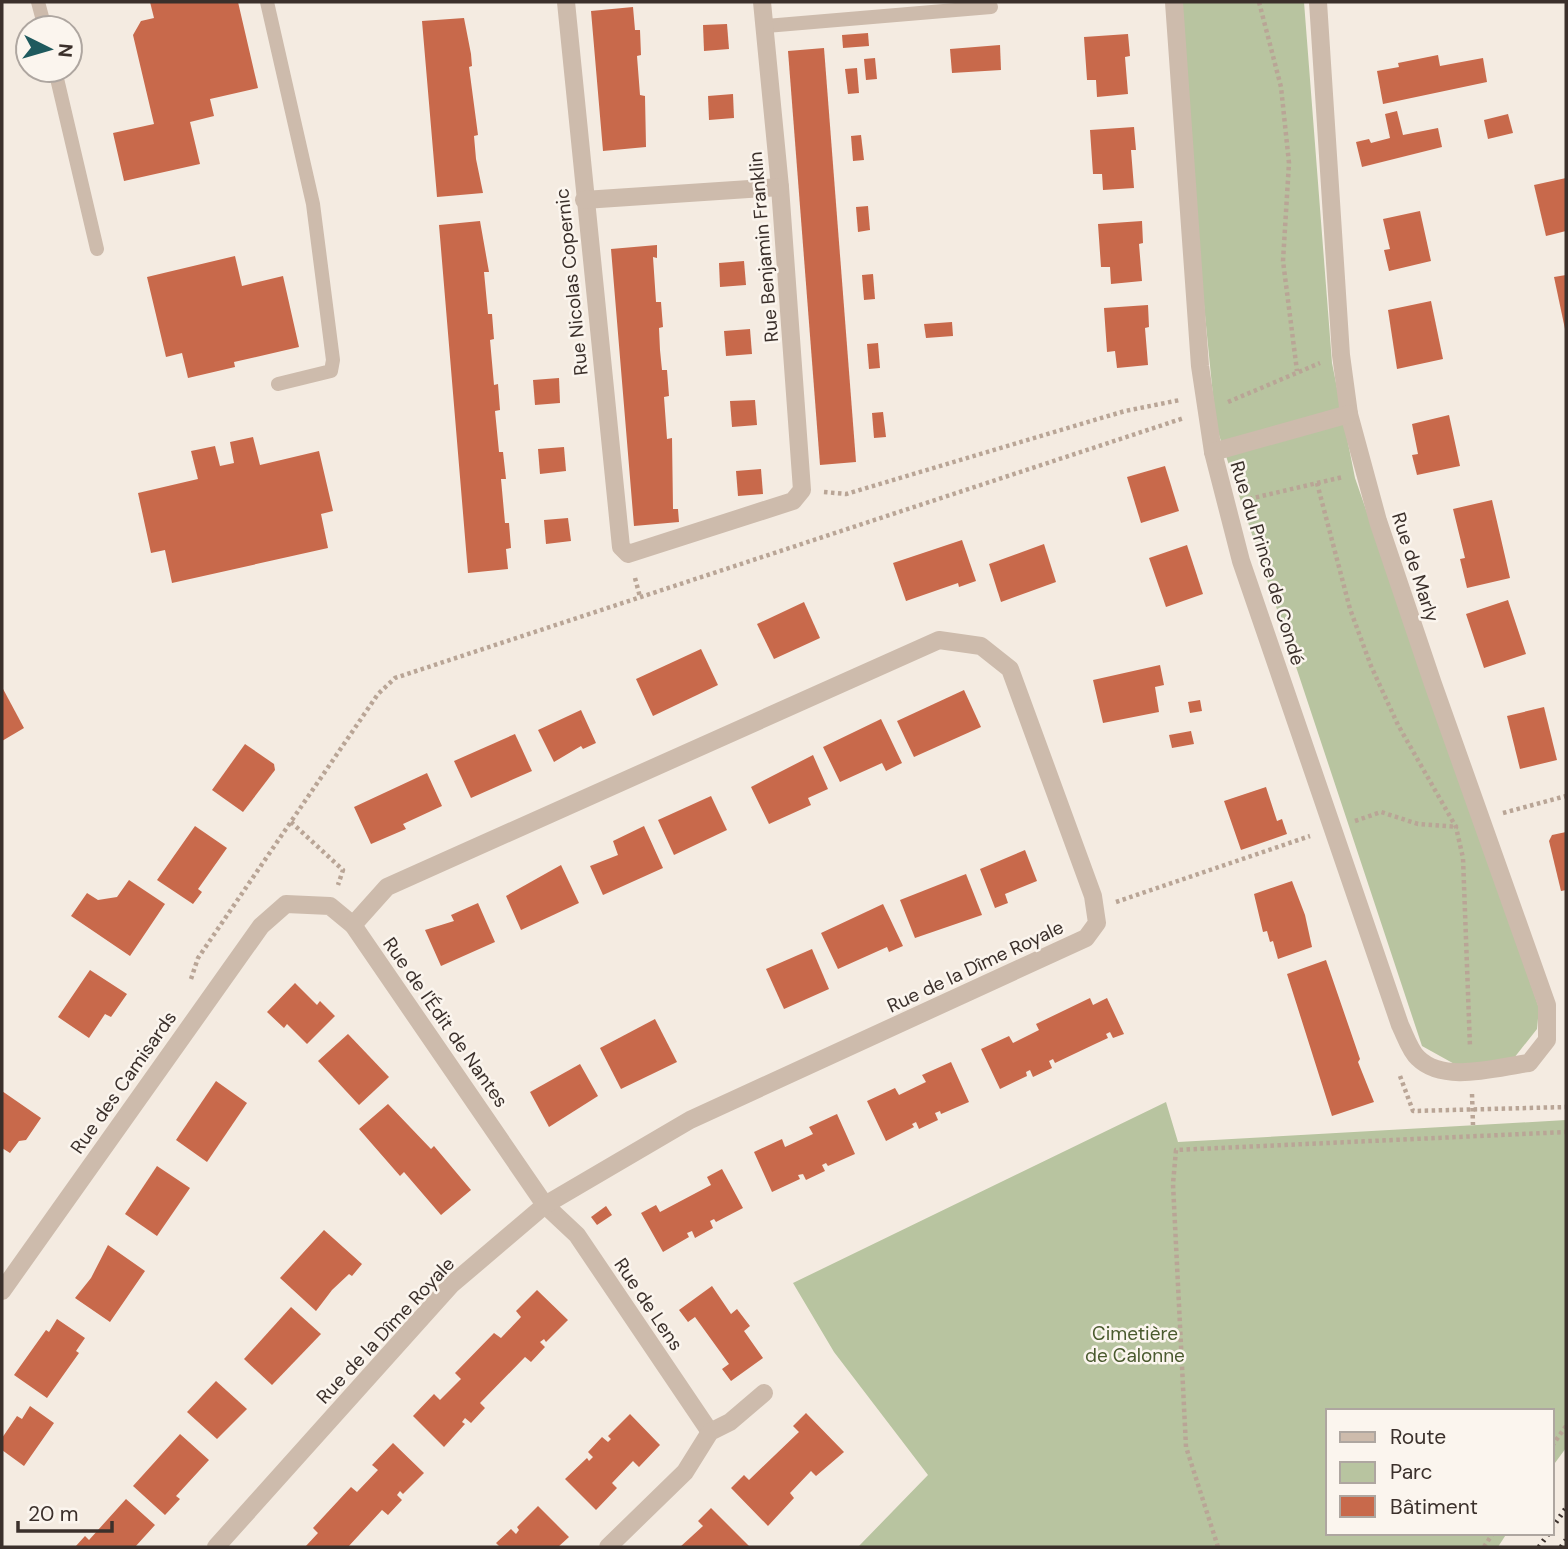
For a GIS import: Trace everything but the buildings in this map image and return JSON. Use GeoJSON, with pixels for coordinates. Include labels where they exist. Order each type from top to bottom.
{"type":"FeatureCollection","features":[{"type":"Feature","properties":{"kind":"street","name":"Rue Nicolas Copernic"},"geometry":{"type":"LineString","coordinates":[[566,2],[583,200],[621,547],[628,554],[793,501],[802,490]]}},
{"type":"Feature","properties":{"kind":"street","name":"Rue Benjamin Franklin"},"geometry":{"type":"LineString","coordinates":[[762,2],[780,187],[802,490]]}},
{"type":"Feature","properties":{"kind":"street","name":"Rue du Prince de Condé"},"geometry":{"type":"LineString","coordinates":[[1174,2],[1204,404],[1213,452],[1241,561],[1400,1025],[1417,1058],[1438,1071],[1470,1071]]}},
{"type":"Feature","properties":{"kind":"street","name":"Rue de Marly"},"geometry":{"type":"LineString","coordinates":[[1318,2],[1341,355],[1349,414],[1378,521],[1547,1005],[1547,1041],[1529,1063],[1470,1071]]}},
{"type":"Feature","properties":{"kind":"street"},"geometry":{"type":"LineString","coordinates":[[583,200],[780,187]]}},
{"type":"Feature","properties":{"kind":"street"},"geometry":{"type":"LineString","coordinates":[[1213,452],[1349,414]]}},
{"type":"Feature","properties":{"kind":"street"},"geometry":{"type":"LineString","coordinates":[[353,925],[387,887],[939,640],[981,646],[1010,669],[1093,896],[1095,909]]}},
{"type":"Feature","properties":{"kind":"street","name":"Rue des Camisards"},"geometry":{"type":"LineString","coordinates":[[5,1279],[253,937],[286,904],[330,906]]}},
{"type":"Feature","properties":{"kind":"street","name":"Rue de l'Édit de Nantes"},"geometry":{"type":"LineString","coordinates":[[330,906],[353,925],[545,1205]]}},
{"type":"Feature","properties":{"kind":"street","name":"Rue de la Dîme Royale"},"geometry":{"type":"LineString","coordinates":[[216,1547],[451,1285],[545,1205],[690,1120],[1086,938],[1097,923],[1095,909]]}},
{"type":"Feature","properties":{"kind":"street","name":"Rue de Lens"},"geometry":{"type":"LineString","coordinates":[[545,1205],[577,1235],[710,1432]]}},
{"type":"Feature","properties":{"kind":"street"},"geometry":{"type":"LineString","coordinates":[[608,1547],[685,1472],[710,1432],[730,1422],[764,1393]]}},
{"type":"Feature","properties":{"kind":"lane"},"geometry":{"type":"LineString","coordinates":[[267,2],[313,204],[333,360],[331,371],[278,384]]}},
{"type":"Feature","properties":{"kind":"lane"},"geometry":{"type":"LineString","coordinates":[[766,26],[991,7]]}},
{"type":"Feature","properties":{"kind":"lane"},"geometry":{"type":"LineString","coordinates":[[58,84],[97,249]]}},
{"type":"Feature","properties":{"kind":"path"},"geometry":{"type":"LineString","coordinates":[[1259,2],[1281,87],[1289,163],[1283,261],[1297,371]]}},
{"type":"Feature","properties":{"kind":"path"},"geometry":{"type":"LineString","coordinates":[[185,986],[193,975],[198,958],[290,822],[378,694],[395,678],[1204,404],[1341,355]]}},
{"type":"Feature","properties":{"kind":"path"},"geometry":{"type":"LineString","coordinates":[[802,490],[846,494],[1125,411],[1204,404]]}},
{"type":"Feature","properties":{"kind":"path"},"geometry":{"type":"LineString","coordinates":[[1226,505],[1366,472]]}},
{"type":"Feature","properties":{"kind":"path"},"geometry":{"type":"LineString","coordinates":[[1317,483],[1350,609],[1371,666],[1398,725],[1456,827],[1463,858],[1473,1125]]}},
{"type":"Feature","properties":{"kind":"path"},"geometry":{"type":"LineString","coordinates":[[1095,909],[1381,812],[1418,824],[1456,827],[1566,796]]}},
{"type":"Feature","properties":{"kind":"path"},"geometry":{"type":"LineString","coordinates":[[1499,799],[1508,825]]}},
{"type":"Feature","properties":{"kind":"path"},"geometry":{"type":"LineString","coordinates":[[290,822],[343,870],[330,906]]}},
{"type":"Feature","properties":{"kind":"path"},"geometry":{"type":"LineString","coordinates":[[1217,1547],[1186,1447],[1173,1184],[1176,1150],[1566,1132]]}},
{"type":"Feature","properties":{"kind":"path"},"geometry":{"type":"LineString","coordinates":[[1554,1443],[1566,1426]]}},
{"type":"Feature","properties":{"kind":"green space"},"geometry":{"type":"Polygon","coordinates":[[[1174,2],[1304,2],[1332,363],[1355,478],[1539,1008],[1537,1029],[1514,1058],[1458,1066],[1422,1046],[1216,426],[1174,2]]]}},
{"type":"Feature","properties":{"kind":"green space","name":"Cimetière de Calonne"},"geometry":{"type":"Polygon","coordinates":[[[1166,1102],[1178,1142],[1566,1120],[1566,1448],[1554,1464],[1554,1409],[1326,1409],[1326,1535],[1506,1535],[1498,1547],[858,1547],[928,1475],[834,1352],[793,1283],[1166,1102]]]}},
{"type":"Feature","properties":{"kind":"railway"},"geometry":{"type":"LineString","coordinates":[[1554,1525],[1566,1508]]}},
{"type":"Feature","properties":{"kind":"railway"},"geometry":{"type":"LineString","coordinates":[[1539,1547],[1548,1535]]}},
{"type":"Feature","properties":{"kind":"railway"},"geometry":{"type":"LineString","coordinates":[[1561,1547],[1566,1540]]}}]}
